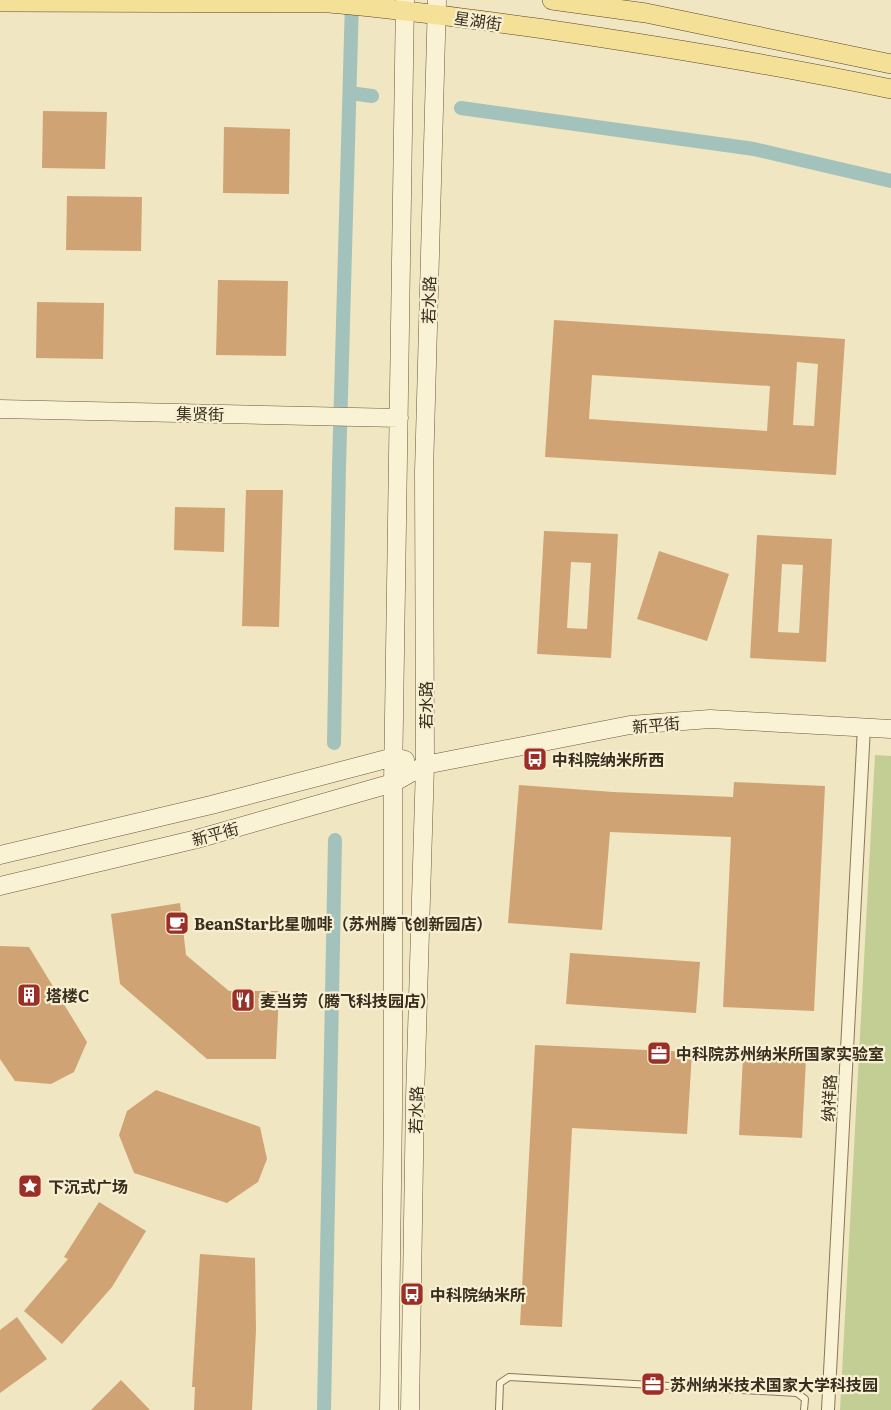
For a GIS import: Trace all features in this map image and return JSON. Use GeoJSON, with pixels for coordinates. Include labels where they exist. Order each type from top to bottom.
{"type":"FeatureCollection","features":[{"type":"Feature","properties":{"kind":"main road"},"geometry":{"type":"LineString","coordinates":[[552,0],[646,12],[891,64]]}},
{"type":"Feature","properties":{"kind":"main road","name":"星湖街"},"geometry":{"type":"LineString","coordinates":[[0,2],[329,3],[382,7],[404,5],[436,7],[783,66],[891,90]]}},
{"type":"Feature","properties":{"kind":"main road","name":"若水路"},"geometry":{"type":"LineString","coordinates":[[389,1410],[393,1109],[393,783],[404,5]]}},
{"type":"Feature","properties":{"kind":"main road","name":"若水路"},"geometry":{"type":"LineString","coordinates":[[410,1410],[415,1098],[425,765],[424,472],[436,7]]}},
{"type":"Feature","properties":{"kind":"main road","name":"集贤街"},"geometry":{"type":"LineString","coordinates":[[0,408],[399,418]]}},
{"type":"Feature","properties":{"kind":"main road","name":"新平街"},"geometry":{"type":"LineString","coordinates":[[0,886],[197,839],[393,783],[425,765],[630,725],[710,719],[891,729]]}},
{"type":"Feature","properties":{"kind":"main road","name":"新平街"},"geometry":{"type":"LineString","coordinates":[[0,855],[211,805],[394,757],[425,765]]}},
{"type":"Feature","properties":{"kind":"street","name":"纳祥路"},"geometry":{"type":"LineString","coordinates":[[828,1410],[864,727]]}},
{"type":"Feature","properties":{"kind":"lane"},"geometry":{"type":"LineString","coordinates":[[499,1410],[500,1383],[509,1377],[797,1393],[805,1398],[804,1410]]}},
{"type":"Feature","properties":{"kind":"green space"},"geometry":{"type":"Polygon","coordinates":[[[875,755],[891,756],[891,1410],[840,1410],[875,755]]]}},
{"type":"Feature","properties":{"kind":"building"},"geometry":{"type":"Polygon","coordinates":[[[43,111],[107,112],[105,169],[42,168],[43,111]]]}},
{"type":"Feature","properties":{"kind":"building"},"geometry":{"type":"Polygon","coordinates":[[[224,127],[290,129],[289,194],[223,193],[224,127]]]}},
{"type":"Feature","properties":{"kind":"building"},"geometry":{"type":"Polygon","coordinates":[[[67,196],[142,197],[141,251],[66,250],[67,196]]]}},
{"type":"Feature","properties":{"kind":"building"},"geometry":{"type":"Polygon","coordinates":[[[218,280],[288,281],[286,356],[216,355],[218,280]]]}},
{"type":"Feature","properties":{"kind":"building"},"geometry":{"type":"Polygon","coordinates":[[[37,302],[104,303],[103,359],[36,358],[37,302]]]}},
{"type":"Feature","properties":{"kind":"building"},"geometry":{"type":"Polygon","coordinates":[[[554,320],[845,339],[836,475],[545,457],[554,320]],[[797,362],[793,425],[814,426],[818,364],[797,362]],[[592,375],[589,419],[767,431],[770,386],[592,375]]]}},
{"type":"Feature","properties":{"kind":"building"},"geometry":{"type":"Polygon","coordinates":[[[246,490],[283,490],[279,627],[242,626],[246,490]]]}},
{"type":"Feature","properties":{"kind":"building"},"geometry":{"type":"Polygon","coordinates":[[[175,507],[225,508],[224,552],[174,550],[175,507]]]}},
{"type":"Feature","properties":{"kind":"building"},"geometry":{"type":"Polygon","coordinates":[[[544,531],[618,534],[611,658],[537,654],[544,531]],[[571,562],[567,628],[587,629],[591,563],[571,562]]]}},
{"type":"Feature","properties":{"kind":"building"},"geometry":{"type":"Polygon","coordinates":[[[757,535],[832,539],[826,662],[750,658],[757,535]],[[782,564],[778,632],[799,633],[803,565],[782,564]]]}},
{"type":"Feature","properties":{"kind":"building"},"geometry":{"type":"Polygon","coordinates":[[[659,551],[729,574],[707,641],[637,619],[659,551]]]}},
{"type":"Feature","properties":{"kind":"building"},"geometry":{"type":"Polygon","coordinates":[[[734,782],[825,786],[814,1011],[723,1007],[731,837],[610,832],[602,930],[508,923],[519,785],[613,792],[733,797],[734,782]]]}},
{"type":"Feature","properties":{"kind":"building"},"geometry":{"type":"Polygon","coordinates":[[[180,903],[186,955],[229,991],[279,991],[276,1059],[207,1059],[120,984],[111,914],[180,903]]]}},
{"type":"Feature","properties":{"kind":"building","name":"塔楼C"},"geometry":{"type":"Polygon","coordinates":[[[0,946],[29,947],[87,1042],[74,1072],[51,1084],[15,1081],[0,1059],[0,946]]]}},
{"type":"Feature","properties":{"kind":"building"},"geometry":{"type":"Polygon","coordinates":[[[570,953],[700,962],[696,1013],[566,1004],[570,953]]]}},
{"type":"Feature","properties":{"kind":"building"},"geometry":{"type":"Polygon","coordinates":[[[535,1045],[692,1052],[687,1134],[572,1128],[562,1327],[520,1325],[535,1045]]]}},
{"type":"Feature","properties":{"kind":"building"},"geometry":{"type":"Polygon","coordinates":[[[743,1057],[806,1059],[802,1138],[739,1135],[743,1057]]]}},
{"type":"Feature","properties":{"kind":"building"},"geometry":{"type":"Polygon","coordinates":[[[156,1090],[260,1127],[267,1159],[258,1182],[227,1203],[134,1173],[119,1135],[127,1111],[156,1090]]]}},
{"type":"Feature","properties":{"kind":"building"},"geometry":{"type":"Polygon","coordinates":[[[99,1202],[146,1231],[112,1287],[62,1344],[24,1311],[68,1259],[64,1257],[99,1202]]]}},
{"type":"Feature","properties":{"kind":"building"},"geometry":{"type":"Polygon","coordinates":[[[200,1254],[255,1258],[256,1330],[252,1410],[194,1410],[195,1387],[192,1387],[200,1254]]]}},
{"type":"Feature","properties":{"kind":"building"},"geometry":{"type":"Polygon","coordinates":[[[17,1317],[47,1359],[0,1393],[0,1330],[17,1317]]]}},
{"type":"Feature","properties":{"kind":"building"},"geometry":{"type":"Polygon","coordinates":[[[121,1380],[150,1410],[91,1410],[121,1380]]]}},
{"type":"Feature","properties":{"kind":"waterway"},"geometry":{"type":"LineString","coordinates":[[334,743],[339,467],[352,0]]}},
{"type":"Feature","properties":{"kind":"waterway"},"geometry":{"type":"LineString","coordinates":[[350,93],[372,96]]}},
{"type":"Feature","properties":{"kind":"waterway"},"geometry":{"type":"LineString","coordinates":[[461,108],[754,149],[891,181]]}},
{"type":"Feature","properties":{"kind":"waterway"},"geometry":{"type":"LineString","coordinates":[[324,1410],[335,840]]}},
{"type":"Feature","properties":{"kind":"place","name":"中科院纳米所西"},"geometry":{"type":"Point","coordinates":[535,759]}},
{"type":"Feature","properties":{"kind":"place","name":"BeanStar比星咖啡（苏州腾飞创新园店）"},"geometry":{"type":"Point","coordinates":[177,923]}},
{"type":"Feature","properties":{"kind":"place","name":"塔楼C"},"geometry":{"type":"Point","coordinates":[29,995]}},
{"type":"Feature","properties":{"kind":"place","name":"麦当劳（腾飞科技园店）"},"geometry":{"type":"Point","coordinates":[243,1000]}},
{"type":"Feature","properties":{"kind":"place","name":"中科院苏州纳米所国家实验室"},"geometry":{"type":"Point","coordinates":[659,1053]}},
{"type":"Feature","properties":{"kind":"place","name":"下沉式广场"},"geometry":{"type":"Point","coordinates":[30,1186]}},
{"type":"Feature","properties":{"kind":"place","name":"中科院纳米所"},"geometry":{"type":"Point","coordinates":[412,1294]}},
{"type":"Feature","properties":{"kind":"place","name":"苏州纳米技术国家大学科技园"},"geometry":{"type":"Point","coordinates":[653,1384]}}]}
